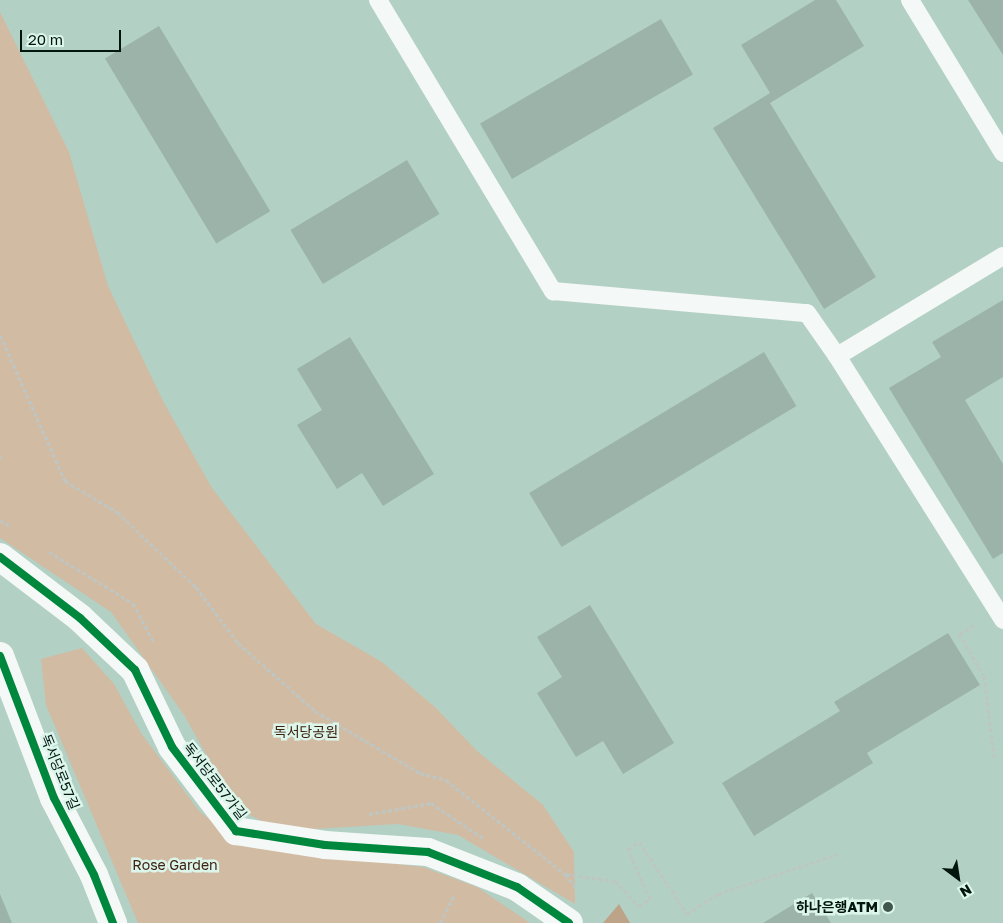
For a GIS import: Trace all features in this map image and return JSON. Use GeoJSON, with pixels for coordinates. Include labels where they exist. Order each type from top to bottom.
{"type":"FeatureCollection","features":[{"type":"Feature","properties":{"kind":"street","name":"독서당로57가길"},"geometry":{"type":"LineString","coordinates":[[0,558],[80,618],[135,670],[172,747],[236,831],[325,844],[428,852],[517,887],[570,923]]}},
{"type":"Feature","properties":{"kind":"street","name":"독서당로57길"},"geometry":{"type":"LineString","coordinates":[[0,656],[54,798],[94,874],[113,923]]}},
{"type":"Feature","properties":{"kind":"lane"},"geometry":{"type":"LineString","coordinates":[[378,0],[553,291],[808,313],[1003,620]]}},
{"type":"Feature","properties":{"kind":"lane"},"geometry":{"type":"LineString","coordinates":[[910,0],[1003,153]]}},
{"type":"Feature","properties":{"kind":"lane"},"geometry":{"type":"LineString","coordinates":[[837,356],[1003,256]]}},
{"type":"Feature","properties":{"kind":"path"},"geometry":{"type":"LineString","coordinates":[[0,335],[66,482],[117,512],[196,587],[238,643],[315,711],[420,773],[446,780],[565,874],[582,895]]}},
{"type":"Feature","properties":{"kind":"path"},"geometry":{"type":"LineString","coordinates":[[0,456],[0,462]]}},
{"type":"Feature","properties":{"kind":"path"},"geometry":{"type":"LineString","coordinates":[[0,520],[17,531]]}},
{"type":"Feature","properties":{"kind":"path"},"geometry":{"type":"LineString","coordinates":[[42,547],[133,603],[156,645]]}},
{"type":"Feature","properties":{"kind":"path"},"geometry":{"type":"LineString","coordinates":[[959,634],[984,676],[994,756]]}},
{"type":"Feature","properties":{"kind":"path"},"geometry":{"type":"LineString","coordinates":[[367,815],[431,803],[485,839]]}},
{"type":"Feature","properties":{"kind":"path"},"geometry":{"type":"LineString","coordinates":[[565,874],[615,881],[639,906],[650,899],[628,849],[639,842],[687,914],[718,894],[838,854]]}},
{"type":"Feature","properties":{"kind":"green space","name":"독서당공원"},"geometry":{"type":"Polygon","coordinates":[[[0,12],[69,152],[108,286],[163,401],[212,488],[316,624],[382,662],[436,708],[477,751],[543,805],[574,852],[575,904],[458,835],[398,824],[279,831],[236,807],[184,715],[111,612],[0,538],[0,12]]]}},
{"type":"Feature","properties":{"kind":"green space","name":"Rose Garden"},"geometry":{"type":"Polygon","coordinates":[[[82,648],[114,684],[141,733],[200,812],[246,847],[423,867],[477,887],[530,923],[138,923],[46,705],[41,659],[82,648]]]}},
{"type":"Feature","properties":{"kind":"shaded area"},"geometry":{"type":"Polygon","coordinates":[[[619,904],[630,923],[603,923],[619,904]]]}},
{"type":"Feature","properties":{"kind":"building"},"geometry":{"type":"Polygon","coordinates":[[[815,0],[836,0],[864,46],[770,103],[876,277],[824,309],[713,128],[770,93],[741,45],[815,0]]]}},
{"type":"Feature","properties":{"kind":"building"},"geometry":{"type":"Polygon","coordinates":[[[968,0],[1003,0],[1003,55],[968,0]]]}},
{"type":"Feature","properties":{"kind":"building"},"geometry":{"type":"Polygon","coordinates":[[[661,19],[693,74],[512,179],[480,124],[661,19]]]}},
{"type":"Feature","properties":{"kind":"building"},"geometry":{"type":"Polygon","coordinates":[[[159,26],[270,211],[216,244],[105,58],[159,26]]]}},
{"type":"Feature","properties":{"kind":"building"},"geometry":{"type":"Polygon","coordinates":[[[407,160],[439,214],[323,284],[290,230],[407,160]]]}},
{"type":"Feature","properties":{"kind":"building"},"geometry":{"type":"Polygon","coordinates":[[[1003,300],[1003,377],[965,400],[1003,464],[1003,553],[993,559],[889,388],[941,357],[932,342],[1003,300]]]}},
{"type":"Feature","properties":{"kind":"building"},"geometry":{"type":"Polygon","coordinates":[[[350,337],[434,474],[383,506],[362,473],[337,489],[297,425],[322,410],[297,369],[350,337]]]}},
{"type":"Feature","properties":{"kind":"building"},"geometry":{"type":"Polygon","coordinates":[[[764,352],[796,406],[562,547],[529,493],[764,352]]]}},
{"type":"Feature","properties":{"kind":"building"},"geometry":{"type":"Polygon","coordinates":[[[590,605],[674,743],[623,774],[603,741],[576,757],[537,693],[562,677],[537,637],[590,605]]]}},
{"type":"Feature","properties":{"kind":"building"},"geometry":{"type":"Polygon","coordinates":[[[948,633],[980,685],[867,753],[873,763],[754,836],[722,783],[840,711],[834,702],[948,633]]]}},
{"type":"Feature","properties":{"kind":"building"},"geometry":{"type":"Polygon","coordinates":[[[812,893],[831,923],[763,923],[812,893]]]}},
{"type":"Feature","properties":{"kind":"building"},"geometry":{"type":"Polygon","coordinates":[[[0,894],[12,923],[0,923],[0,894]]]}},
{"type":"Feature","properties":{"kind":"cycle path"},"geometry":{"type":"LineString","coordinates":[[0,557],[80,618],[135,670],[172,747],[236,831],[325,845],[428,852],[517,887],[569,923]]}},
{"type":"Feature","properties":{"kind":"cycle path"},"geometry":{"type":"LineString","coordinates":[[0,656],[54,798],[94,875],[113,923]]}},
{"type":"Feature","properties":{"kind":"place","name":"하나은행ATM"},"geometry":{"type":"Point","coordinates":[888,907]}}]}
